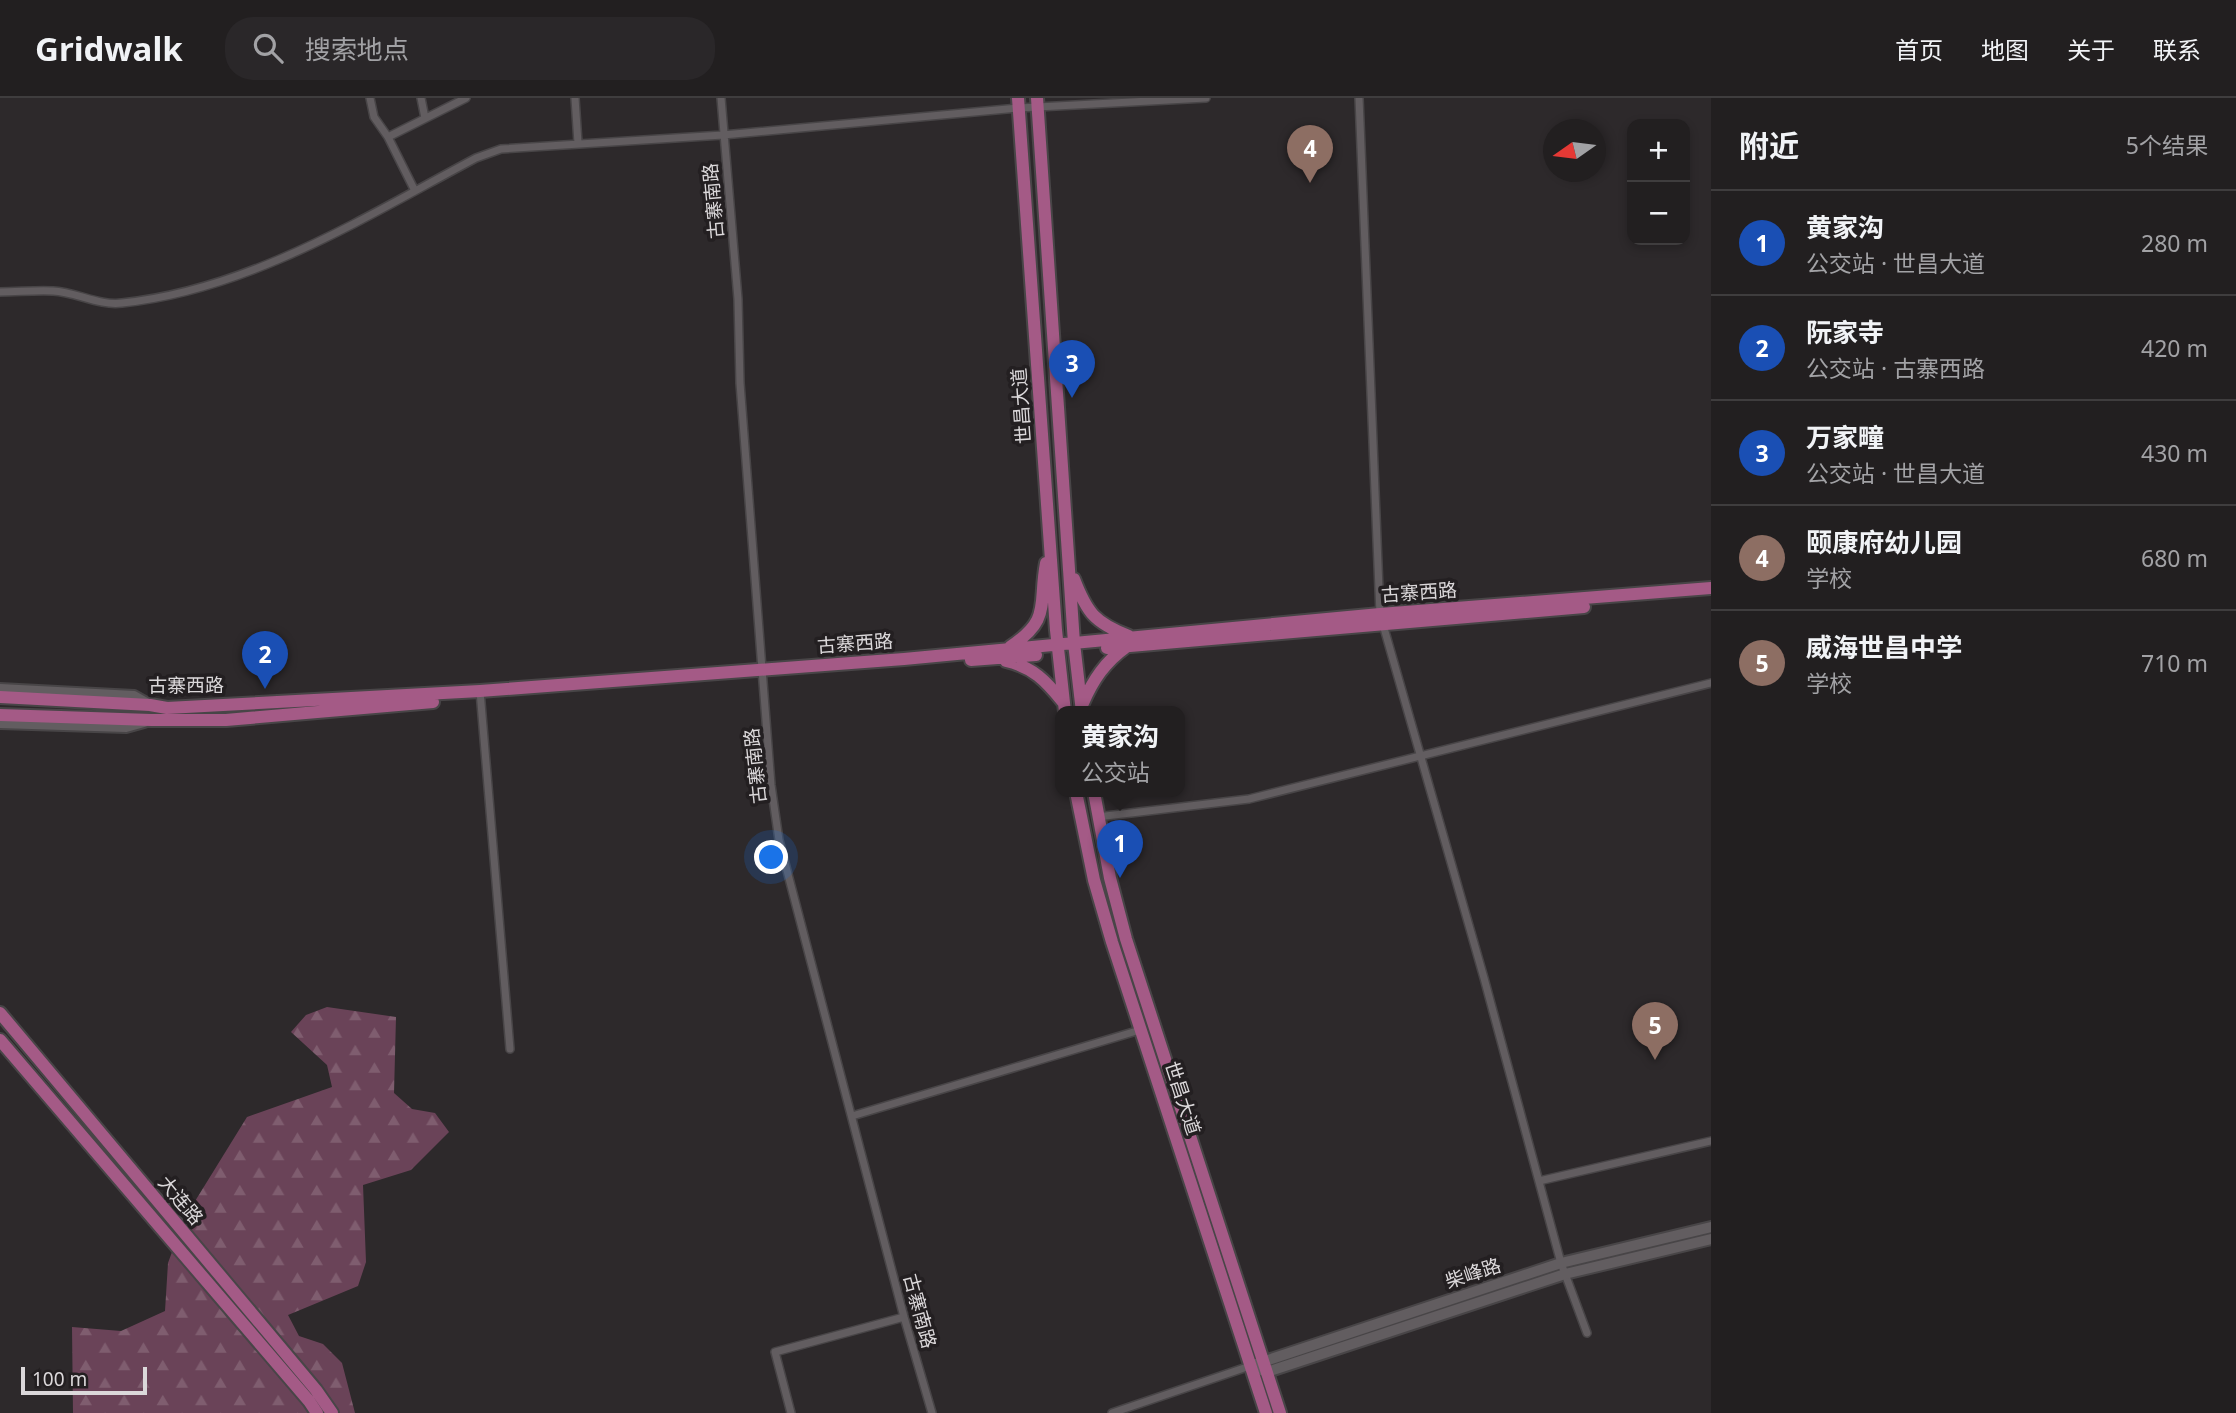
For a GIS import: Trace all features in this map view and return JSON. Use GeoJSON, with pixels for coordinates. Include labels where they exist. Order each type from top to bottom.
{"type":"FeatureCollection","features":[{"type":"Feature","properties":{"kind":"main road","name":"世昌大道"},"geometry":{"type":"LineString","coordinates":[[1018,103],[1064,706]]}},
{"type":"Feature","properties":{"kind":"main road","name":"世昌大道"},"geometry":{"type":"LineString","coordinates":[[1037,103],[1074,647],[1082,706]]}},
{"type":"Feature","properties":{"kind":"main road"},"geometry":{"type":"LineString","coordinates":[[1008,648],[1026,636],[1040,616],[1045,566],[1050,546]]}},
{"type":"Feature","properties":{"kind":"main road"},"geometry":{"type":"LineString","coordinates":[[1069,566],[1083,603],[1095,619],[1130,642],[1111,658],[1101,671],[1091,685],[1083,706]]}},
{"type":"Feature","properties":{"kind":"main road","name":"古寨西路"},"geometry":{"type":"LineString","coordinates":[[0,715],[226,720],[480,694],[762,672],[995,658],[1074,647],[1711,588]]}},
{"type":"Feature","properties":{"kind":"main road","name":"古寨西路"},"geometry":{"type":"LineString","coordinates":[[1382,619],[1711,595]]}},
{"type":"Feature","properties":{"kind":"main road","name":"古寨西路"},"geometry":{"type":"LineString","coordinates":[[762,672],[1008,648],[1058,649]]}},
{"type":"Feature","properties":{"kind":"main road"},"geometry":{"type":"LineString","coordinates":[[995,658],[1023,665],[1036,672],[1063,706]]}},
{"type":"Feature","properties":{"kind":"main road","name":"古寨西路"},"geometry":{"type":"LineString","coordinates":[[0,697],[167,708],[480,694]]}},
{"type":"Feature","properties":{"kind":"main road","name":"世昌大道"},"geometry":{"type":"LineString","coordinates":[[1077,797],[1094,880],[1140,1030],[1266,1413]]}},
{"type":"Feature","properties":{"kind":"main road","name":"世昌大道"},"geometry":{"type":"LineString","coordinates":[[1095,797],[1110,878],[1126,939],[1280,1413]]}},
{"type":"Feature","properties":{"kind":"main road","name":"大连路"},"geometry":{"type":"LineString","coordinates":[[0,1013],[316,1390],[332,1413]]}},
{"type":"Feature","properties":{"kind":"main road","name":"大连路"},"geometry":{"type":"LineString","coordinates":[[0,1040],[317,1413]]}},
{"type":"Feature","properties":{"kind":"street"},"geometry":{"type":"LineString","coordinates":[[370,98],[374,117],[388,137],[415,191]]}},
{"type":"Feature","properties":{"kind":"street"},"geometry":{"type":"LineString","coordinates":[[421,98],[425,118]]}},
{"type":"Feature","properties":{"kind":"street"},"geometry":{"type":"LineString","coordinates":[[388,137],[466,98]]}},
{"type":"Feature","properties":{"kind":"street"},"geometry":{"type":"LineString","coordinates":[[575,98],[578,143]]}},
{"type":"Feature","properties":{"kind":"street","name":"古寨南路"},"geometry":{"type":"LineString","coordinates":[[721,98],[738,299],[740,383],[762,672],[771,785],[779,840],[904,1317],[932,1413]]}},
{"type":"Feature","properties":{"kind":"street"},"geometry":{"type":"LineString","coordinates":[[0,292],[55,291],[118,304],[184,292],[246,273],[327,236],[476,158],[501,149],[723,135],[1018,103],[1206,98]]}},
{"type":"Feature","properties":{"kind":"street"},"geometry":{"type":"LineString","coordinates":[[1359,98],[1382,619],[1563,1268],[1587,1333]]}},
{"type":"Feature","properties":{"kind":"street"},"geometry":{"type":"LineString","coordinates":[[1097,817],[1249,799],[1711,683]]}},
{"type":"Feature","properties":{"kind":"street"},"geometry":{"type":"LineString","coordinates":[[0,689],[134,696],[150,705]]}},
{"type":"Feature","properties":{"kind":"street"},"geometry":{"type":"LineString","coordinates":[[480,694],[510,1049]]}},
{"type":"Feature","properties":{"kind":"street"},"geometry":{"type":"LineString","coordinates":[[0,723],[126,727],[151,720]]}},
{"type":"Feature","properties":{"kind":"street"},"geometry":{"type":"LineString","coordinates":[[852,1116],[1140,1030]]}},
{"type":"Feature","properties":{"kind":"street"},"geometry":{"type":"LineString","coordinates":[[1539,1181],[1711,1141]]}},
{"type":"Feature","properties":{"kind":"street","name":"柴峰路"},"geometry":{"type":"LineString","coordinates":[[1265,1367],[1563,1268],[1711,1227]]}},
{"type":"Feature","properties":{"kind":"street","name":"柴峰路"},"geometry":{"type":"LineString","coordinates":[[1563,1268],[1711,1238]]}},
{"type":"Feature","properties":{"kind":"street"},"geometry":{"type":"LineString","coordinates":[[791,1413],[775,1352],[904,1317]]}},
{"type":"Feature","properties":{"kind":"street"},"geometry":{"type":"LineString","coordinates":[[1112,1413],[1250,1366],[1265,1367]]}},
{"type":"Feature","properties":{"kind":"green space"},"geometry":{"type":"Polygon","coordinates":[[[327,1007],[396,1017],[394,1093],[412,1109],[435,1113],[449,1132],[411,1170],[363,1185],[366,1262],[358,1286],[288,1315],[299,1336],[323,1344],[342,1363],[355,1413],[73,1413],[72,1327],[121,1331],[165,1311],[168,1263],[184,1219],[247,1117],[332,1087],[327,1065],[291,1032],[306,1015],[327,1007]]]}},
{"type":"Feature","properties":{"kind":"place","name":"颐康府幼儿园"},"geometry":{"type":"Point","coordinates":[1310,183]}},
{"type":"Feature","properties":{"kind":"place","name":"万家疃"},"geometry":{"type":"Point","coordinates":[1072,398]}},
{"type":"Feature","properties":{"kind":"place","name":"阮家寺"},"geometry":{"type":"Point","coordinates":[265,689]}},
{"type":"Feature","properties":{"kind":"place","name":"黄家沟"},"geometry":{"type":"Point","coordinates":[1120,878]}},
{"type":"Feature","properties":{"kind":"place","name":"威海世昌中学"},"geometry":{"type":"Point","coordinates":[1655,1060]}}]}
